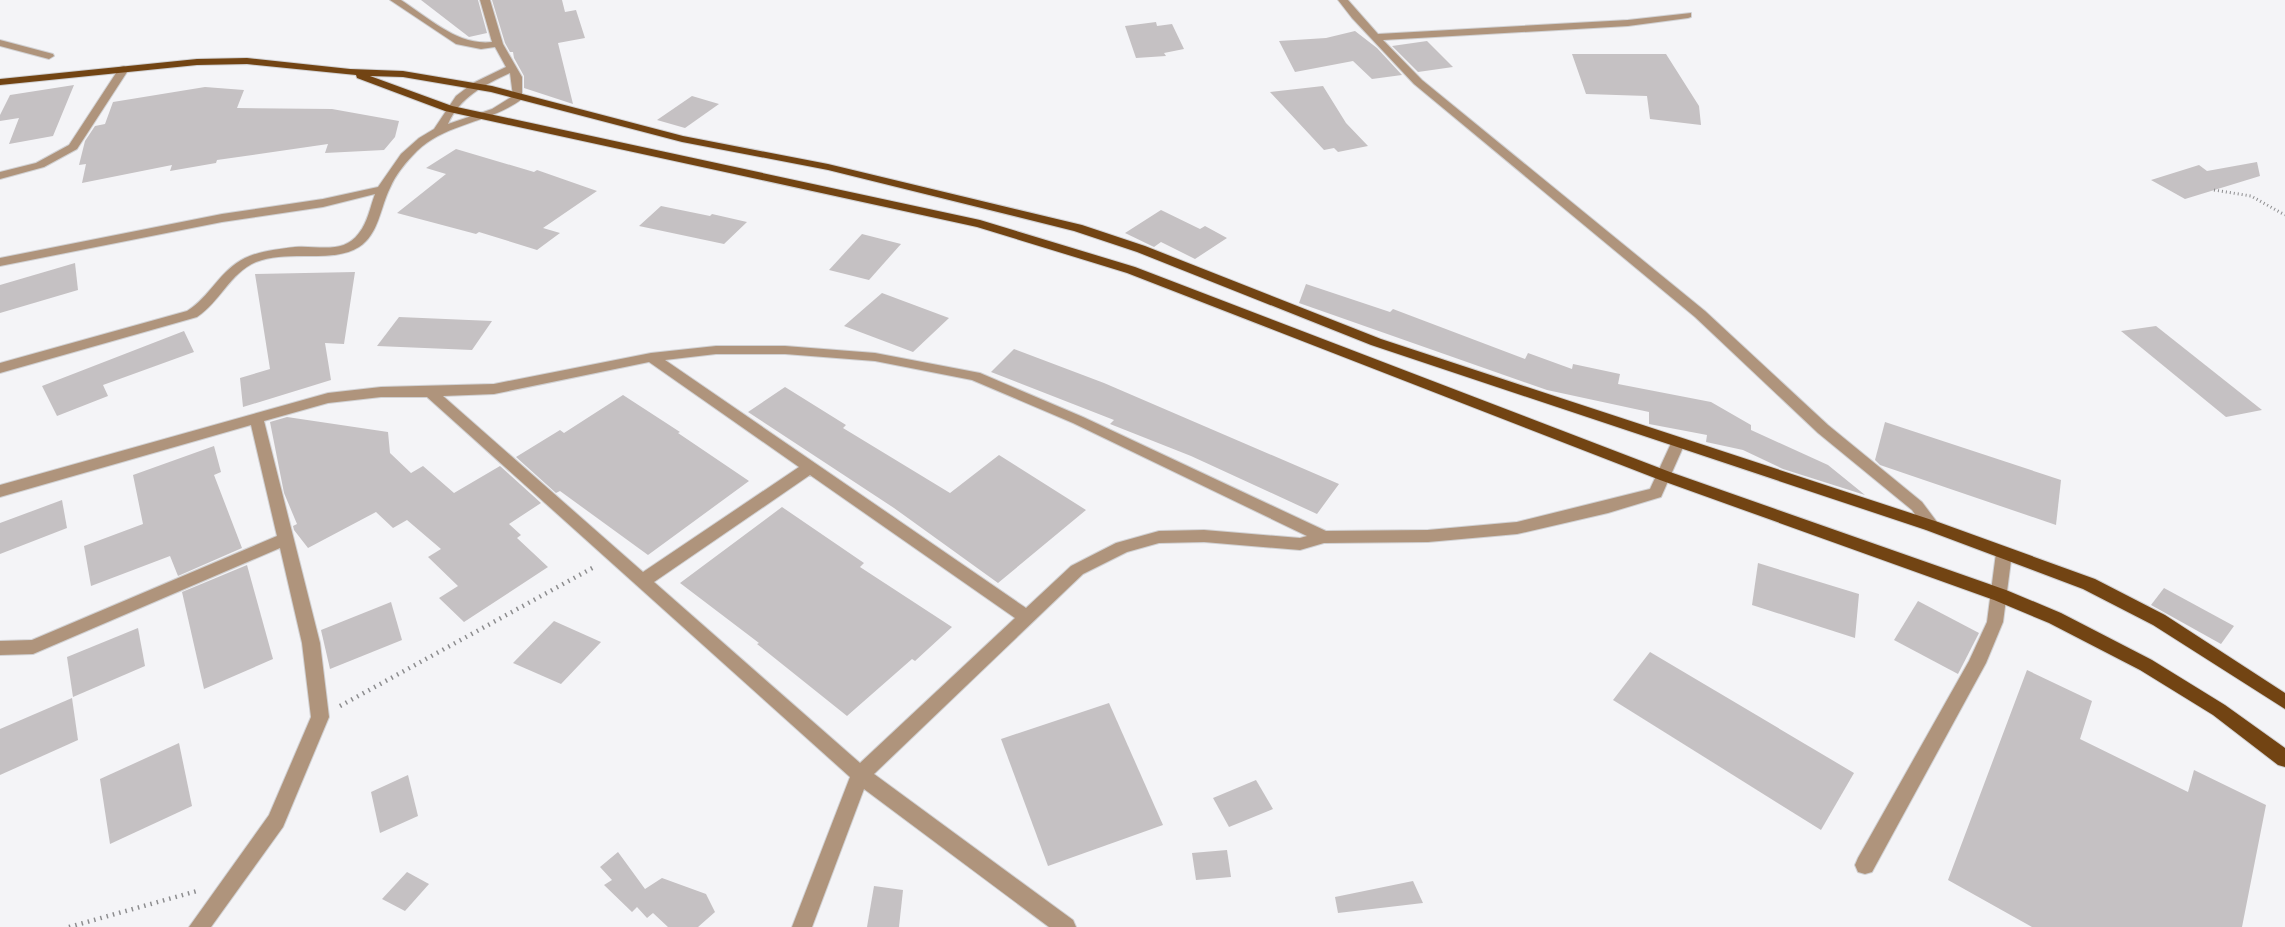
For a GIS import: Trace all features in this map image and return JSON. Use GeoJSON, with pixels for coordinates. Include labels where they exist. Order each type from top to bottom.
{"type":"FeatureCollection","features":[{"type":"Feature","properties":{"kind":"main road"},"geometry":{"type":"LineString","coordinates":[[0,82],[197,62],[247,62],[350,72],[403,74],[476,86],[682,139],[828,167],[1078,228],[1141,249],[1376,342],[1932,526],[2089,584],[2159,620],[2285,702]]}},
{"type":"Feature","properties":{"kind":"main road"},"geometry":{"type":"LineString","coordinates":[[350,72],[449,109],[969,221],[1069,249],[1131,270],[1665,476],[2000,595],[2055,618],[2146,665],[2219,710],[2285,759]]}},
{"type":"Feature","properties":{"kind":"street"},"geometry":{"type":"LineString","coordinates":[[395,0],[460,42],[481,46],[498,44]]}},
{"type":"Feature","properties":{"kind":"street"},"geometry":{"type":"LineString","coordinates":[[0,368],[192,314],[203,309],[213,300],[221,284],[232,271],[252,260],[297,251],[326,253],[354,245],[373,220],[383,189],[401,162],[421,142],[439,131],[503,108],[518,96],[517,77],[498,44],[485,0]]}},
{"type":"Feature","properties":{"kind":"street"},"geometry":{"type":"LineString","coordinates":[[1343,0],[1418,82],[1700,314],[1823,429],[1917,506],[1932,526]]}},
{"type":"Feature","properties":{"kind":"street"},"geometry":{"type":"LineString","coordinates":[[1376,37],[1628,23],[1688,15]]}},
{"type":"Feature","properties":{"kind":"street"},"geometry":{"type":"LineString","coordinates":[[0,43],[49,56]]}},
{"type":"Feature","properties":{"kind":"street"},"geometry":{"type":"LineString","coordinates":[[439,131],[449,109],[460,96],[512,68]]}},
{"type":"Feature","properties":{"kind":"street"},"geometry":{"type":"LineString","coordinates":[[0,176],[40,165],[73,147],[124,69]]}},
{"type":"Feature","properties":{"kind":"street"},"geometry":{"type":"LineString","coordinates":[[0,262],[222,218],[323,203],[383,189]]}},
{"type":"Feature","properties":{"kind":"street"},"geometry":{"type":"LineString","coordinates":[[0,491],[328,398],[381,392],[494,389],[651,357],[716,350],[785,350],[875,357],[975,376],[1078,420],[1324,537]]}},
{"type":"Feature","properties":{"kind":"street"},"geometry":{"type":"LineString","coordinates":[[651,357],[1027,618]]}},
{"type":"Feature","properties":{"kind":"street"},"geometry":{"type":"LineString","coordinates":[[430,392],[860,775],[1066,927]]}},
{"type":"Feature","properties":{"kind":"street"},"geometry":{"type":"LineString","coordinates":[[199,927],[276,821],[320,717],[310,643],[256,417]]}},
{"type":"Feature","properties":{"kind":"street"},"geometry":{"type":"LineString","coordinates":[[802,927],[860,775],[1077,570],[1122,547],[1160,537],[1204,536],[1300,543],[1324,537],[1428,536],[1517,528],[1656,494],[1678,443]]}},
{"type":"Feature","properties":{"kind":"street"},"geometry":{"type":"LineString","coordinates":[[643,580],[810,467]]}},
{"type":"Feature","properties":{"kind":"street"},"geometry":{"type":"LineString","coordinates":[[0,648],[33,647],[286,539]]}},
{"type":"Feature","properties":{"kind":"street"},"geometry":{"type":"LineString","coordinates":[[1865,866],[1977,663],[1995,622],[2004,554]]}},
{"type":"Feature","properties":{"kind":"path"},"geometry":{"type":"LineString","coordinates":[[2214,190],[2251,196],[2285,215]]}},
{"type":"Feature","properties":{"kind":"path"},"geometry":{"type":"LineString","coordinates":[[320,717],[615,556]]}},
{"type":"Feature","properties":{"kind":"path"},"geometry":{"type":"LineString","coordinates":[[69,927],[152,905],[234,878]]}},
{"type":"Feature","properties":{"kind":"building"},"geometry":{"type":"Polygon","coordinates":[[[421,0],[478,0],[487,33],[469,37],[421,0]]]}},
{"type":"Feature","properties":{"kind":"building"},"geometry":{"type":"Polygon","coordinates":[[[492,0],[562,0],[565,12],[576,10],[585,38],[558,43],[573,104],[524,88],[524,76],[513,52],[510,52],[505,43],[492,0]]]}},
{"type":"Feature","properties":{"kind":"building"},"geometry":{"type":"Polygon","coordinates":[[[1156,22],[1157,26],[1172,24],[1184,49],[1164,53],[1166,56],[1136,58],[1125,26],[1156,22]]]}},
{"type":"Feature","properties":{"kind":"building"},"geometry":{"type":"Polygon","coordinates":[[[1355,31],[1377,48],[1402,75],[1372,79],[1353,61],[1295,72],[1279,41],[1326,38],[1355,31]]]}},
{"type":"Feature","properties":{"kind":"building"},"geometry":{"type":"Polygon","coordinates":[[[1427,41],[1453,67],[1418,72],[1392,46],[1427,41]]]}},
{"type":"Feature","properties":{"kind":"building"},"geometry":{"type":"Polygon","coordinates":[[[1572,54],[1666,54],[1699,106],[1701,125],[1650,119],[1647,96],[1586,94],[1572,54]]]}},
{"type":"Feature","properties":{"kind":"building"},"geometry":{"type":"Polygon","coordinates":[[[74,85],[53,136],[9,144],[19,118],[0,121],[0,115],[10,95],[74,85]]]}},
{"type":"Feature","properties":{"kind":"building"},"geometry":{"type":"Polygon","coordinates":[[[1323,86],[1346,123],[1368,146],[1338,152],[1334,148],[1324,150],[1270,92],[1323,86]]]}},
{"type":"Feature","properties":{"kind":"building"},"geometry":{"type":"Polygon","coordinates":[[[205,87],[244,90],[237,108],[332,109],[399,121],[395,137],[384,150],[325,153],[328,144],[217,160],[216,163],[170,171],[172,165],[82,183],[86,164],[79,165],[85,141],[95,126],[105,124],[113,102],[205,87]]]}},
{"type":"Feature","properties":{"kind":"building"},"geometry":{"type":"Polygon","coordinates":[[[692,96],[719,104],[685,128],[657,120],[692,96]]]}},
{"type":"Feature","properties":{"kind":"building"},"geometry":{"type":"Polygon","coordinates":[[[456,149],[534,172],[537,170],[597,191],[543,228],[560,233],[537,250],[479,232],[476,234],[397,213],[446,174],[426,168],[456,149]]]}},
{"type":"Feature","properties":{"kind":"building"},"geometry":{"type":"Polygon","coordinates":[[[2257,162],[2260,176],[2185,199],[2151,180],[2199,165],[2207,171],[2257,162]]]}},
{"type":"Feature","properties":{"kind":"building"},"geometry":{"type":"Polygon","coordinates":[[[661,206],[747,222],[724,244],[639,226],[661,206]]]}},
{"type":"Feature","properties":{"kind":"building"},"geometry":{"type":"Polygon","coordinates":[[[1161,210],[1200,229],[1205,226],[1227,238],[1195,259],[1161,242],[1154,247],[1125,233],[1161,210]]]}},
{"type":"Feature","properties":{"kind":"building"},"geometry":{"type":"Polygon","coordinates":[[[862,234],[901,244],[869,280],[829,270],[862,234]]]}},
{"type":"Feature","properties":{"kind":"building"},"geometry":{"type":"Polygon","coordinates":[[[75,263],[78,290],[0,313],[0,285],[75,263]]]}},
{"type":"Feature","properties":{"kind":"building"},"geometry":{"type":"Polygon","coordinates":[[[355,272],[344,344],[325,343],[331,380],[243,407],[240,378],[270,369],[255,274],[355,272]]]}},
{"type":"Feature","properties":{"kind":"building"},"geometry":{"type":"Polygon","coordinates":[[[1306,284],[1390,312],[1393,309],[1525,359],[1528,353],[1572,369],[1573,364],[1620,374],[1618,384],[1711,402],[1751,425],[1751,430],[1828,465],[1865,495],[1783,469],[1743,450],[1706,442],[1707,435],[1649,424],[1649,412],[1547,390],[1299,303],[1306,284]]]}},
{"type":"Feature","properties":{"kind":"building"},"geometry":{"type":"Polygon","coordinates":[[[882,293],[949,318],[913,352],[844,326],[882,293]]]}},
{"type":"Feature","properties":{"kind":"building"},"geometry":{"type":"Polygon","coordinates":[[[399,317],[492,321],[472,350],[377,346],[399,317]]]}},
{"type":"Feature","properties":{"kind":"building"},"geometry":{"type":"Polygon","coordinates":[[[2156,326],[2262,410],[2226,417],[2121,331],[2156,326]]]}},
{"type":"Feature","properties":{"kind":"building"},"geometry":{"type":"Polygon","coordinates":[[[184,331],[194,352],[103,385],[108,396],[57,416],[42,386],[184,331]]]}},
{"type":"Feature","properties":{"kind":"building"},"geometry":{"type":"Polygon","coordinates":[[[1014,349],[1104,383],[1339,484],[1317,514],[1191,456],[1110,424],[1114,420],[991,372],[1014,349]]]}},
{"type":"Feature","properties":{"kind":"building"},"geometry":{"type":"Polygon","coordinates":[[[785,387],[846,425],[843,428],[950,493],[999,455],[1086,510],[998,583],[894,508],[748,412],[785,387]]]}},
{"type":"Feature","properties":{"kind":"building"},"geometry":{"type":"Polygon","coordinates":[[[623,395],[749,481],[648,555],[560,491],[556,493],[516,457],[560,430],[564,433],[623,395]]]}},
{"type":"Feature","properties":{"kind":"building"},"geometry":{"type":"Polygon","coordinates":[[[287,417],[388,432],[390,453],[411,473],[423,466],[454,493],[500,466],[541,503],[509,524],[521,535],[517,538],[548,567],[464,622],[439,598],[458,586],[428,557],[441,549],[407,520],[393,528],[376,512],[308,548],[294,530],[293,526],[297,524],[284,493],[270,422],[287,417]]]}},
{"type":"Feature","properties":{"kind":"building"},"geometry":{"type":"Polygon","coordinates":[[[1885,422],[2061,480],[2056,525],[1880,465],[1875,460],[1885,422]]]}},
{"type":"Feature","properties":{"kind":"building"},"geometry":{"type":"Polygon","coordinates":[[[214,446],[221,472],[214,475],[242,548],[178,576],[170,556],[91,586],[84,546],[143,524],[133,475],[214,446]]]}},
{"type":"Feature","properties":{"kind":"building"},"geometry":{"type":"Polygon","coordinates":[[[62,500],[67,528],[0,554],[0,523],[62,500]]]}},
{"type":"Feature","properties":{"kind":"building"},"geometry":{"type":"Polygon","coordinates":[[[782,507],[864,563],[860,567],[952,627],[915,661],[912,659],[847,716],[757,644],[759,643],[680,583],[782,507]]]}},
{"type":"Feature","properties":{"kind":"building"},"geometry":{"type":"Polygon","coordinates":[[[1758,563],[1859,594],[1855,638],[1752,605],[1758,563]]]}},
{"type":"Feature","properties":{"kind":"building"},"geometry":{"type":"Polygon","coordinates":[[[247,565],[273,659],[204,689],[182,592],[247,565]]]}},
{"type":"Feature","properties":{"kind":"building"},"geometry":{"type":"Polygon","coordinates":[[[2164,588],[2234,626],[2221,644],[2151,605],[2164,588]]]}},
{"type":"Feature","properties":{"kind":"building"},"geometry":{"type":"Polygon","coordinates":[[[1918,601],[1979,633],[1958,674],[1894,640],[1918,601]]]}},
{"type":"Feature","properties":{"kind":"building"},"geometry":{"type":"Polygon","coordinates":[[[391,602],[402,640],[330,669],[321,630],[391,602]]]}},
{"type":"Feature","properties":{"kind":"building"},"geometry":{"type":"Polygon","coordinates":[[[554,621],[601,642],[561,684],[513,663],[554,621]]]}},
{"type":"Feature","properties":{"kind":"building"},"geometry":{"type":"Polygon","coordinates":[[[138,628],[145,666],[73,697],[67,657],[138,628]]]}},
{"type":"Feature","properties":{"kind":"building"},"geometry":{"type":"Polygon","coordinates":[[[1650,652],[1854,773],[1821,830],[1613,700],[1650,652]]]}},
{"type":"Feature","properties":{"kind":"building"},"geometry":{"type":"Polygon","coordinates":[[[2027,670],[2092,701],[2080,739],[2188,792],[2194,770],[2266,805],[2242,927],[2032,927],[1948,880],[2027,670]]]}},
{"type":"Feature","properties":{"kind":"building"},"geometry":{"type":"Polygon","coordinates":[[[72,698],[78,740],[0,775],[0,729],[72,698]]]}},
{"type":"Feature","properties":{"kind":"building"},"geometry":{"type":"Polygon","coordinates":[[[1109,703],[1163,825],[1048,866],[1001,739],[1109,703]]]}},
{"type":"Feature","properties":{"kind":"building"},"geometry":{"type":"Polygon","coordinates":[[[179,743],[192,806],[110,844],[100,779],[179,743]]]}},
{"type":"Feature","properties":{"kind":"building"},"geometry":{"type":"Polygon","coordinates":[[[408,775],[418,816],[380,833],[371,792],[408,775]]]}},
{"type":"Feature","properties":{"kind":"building"},"geometry":{"type":"Polygon","coordinates":[[[1256,780],[1273,809],[1229,827],[1213,798],[1256,780]]]}},
{"type":"Feature","properties":{"kind":"building"},"geometry":{"type":"Polygon","coordinates":[[[1227,850],[1231,877],[1196,880],[1192,853],[1227,850]]]}},
{"type":"Feature","properties":{"kind":"building"},"geometry":{"type":"Polygon","coordinates":[[[618,852],[645,889],[662,878],[706,894],[715,912],[698,927],[668,927],[653,913],[647,918],[637,907],[632,912],[604,885],[612,880],[600,867],[618,852]]]}},
{"type":"Feature","properties":{"kind":"building"},"geometry":{"type":"Polygon","coordinates":[[[407,872],[429,884],[405,911],[382,899],[407,872]]]}},
{"type":"Feature","properties":{"kind":"building"},"geometry":{"type":"Polygon","coordinates":[[[1413,881],[1423,903],[1338,913],[1335,897],[1413,881]]]}},
{"type":"Feature","properties":{"kind":"building"},"geometry":{"type":"Polygon","coordinates":[[[874,886],[903,890],[899,927],[867,927],[874,886]]]}}]}
